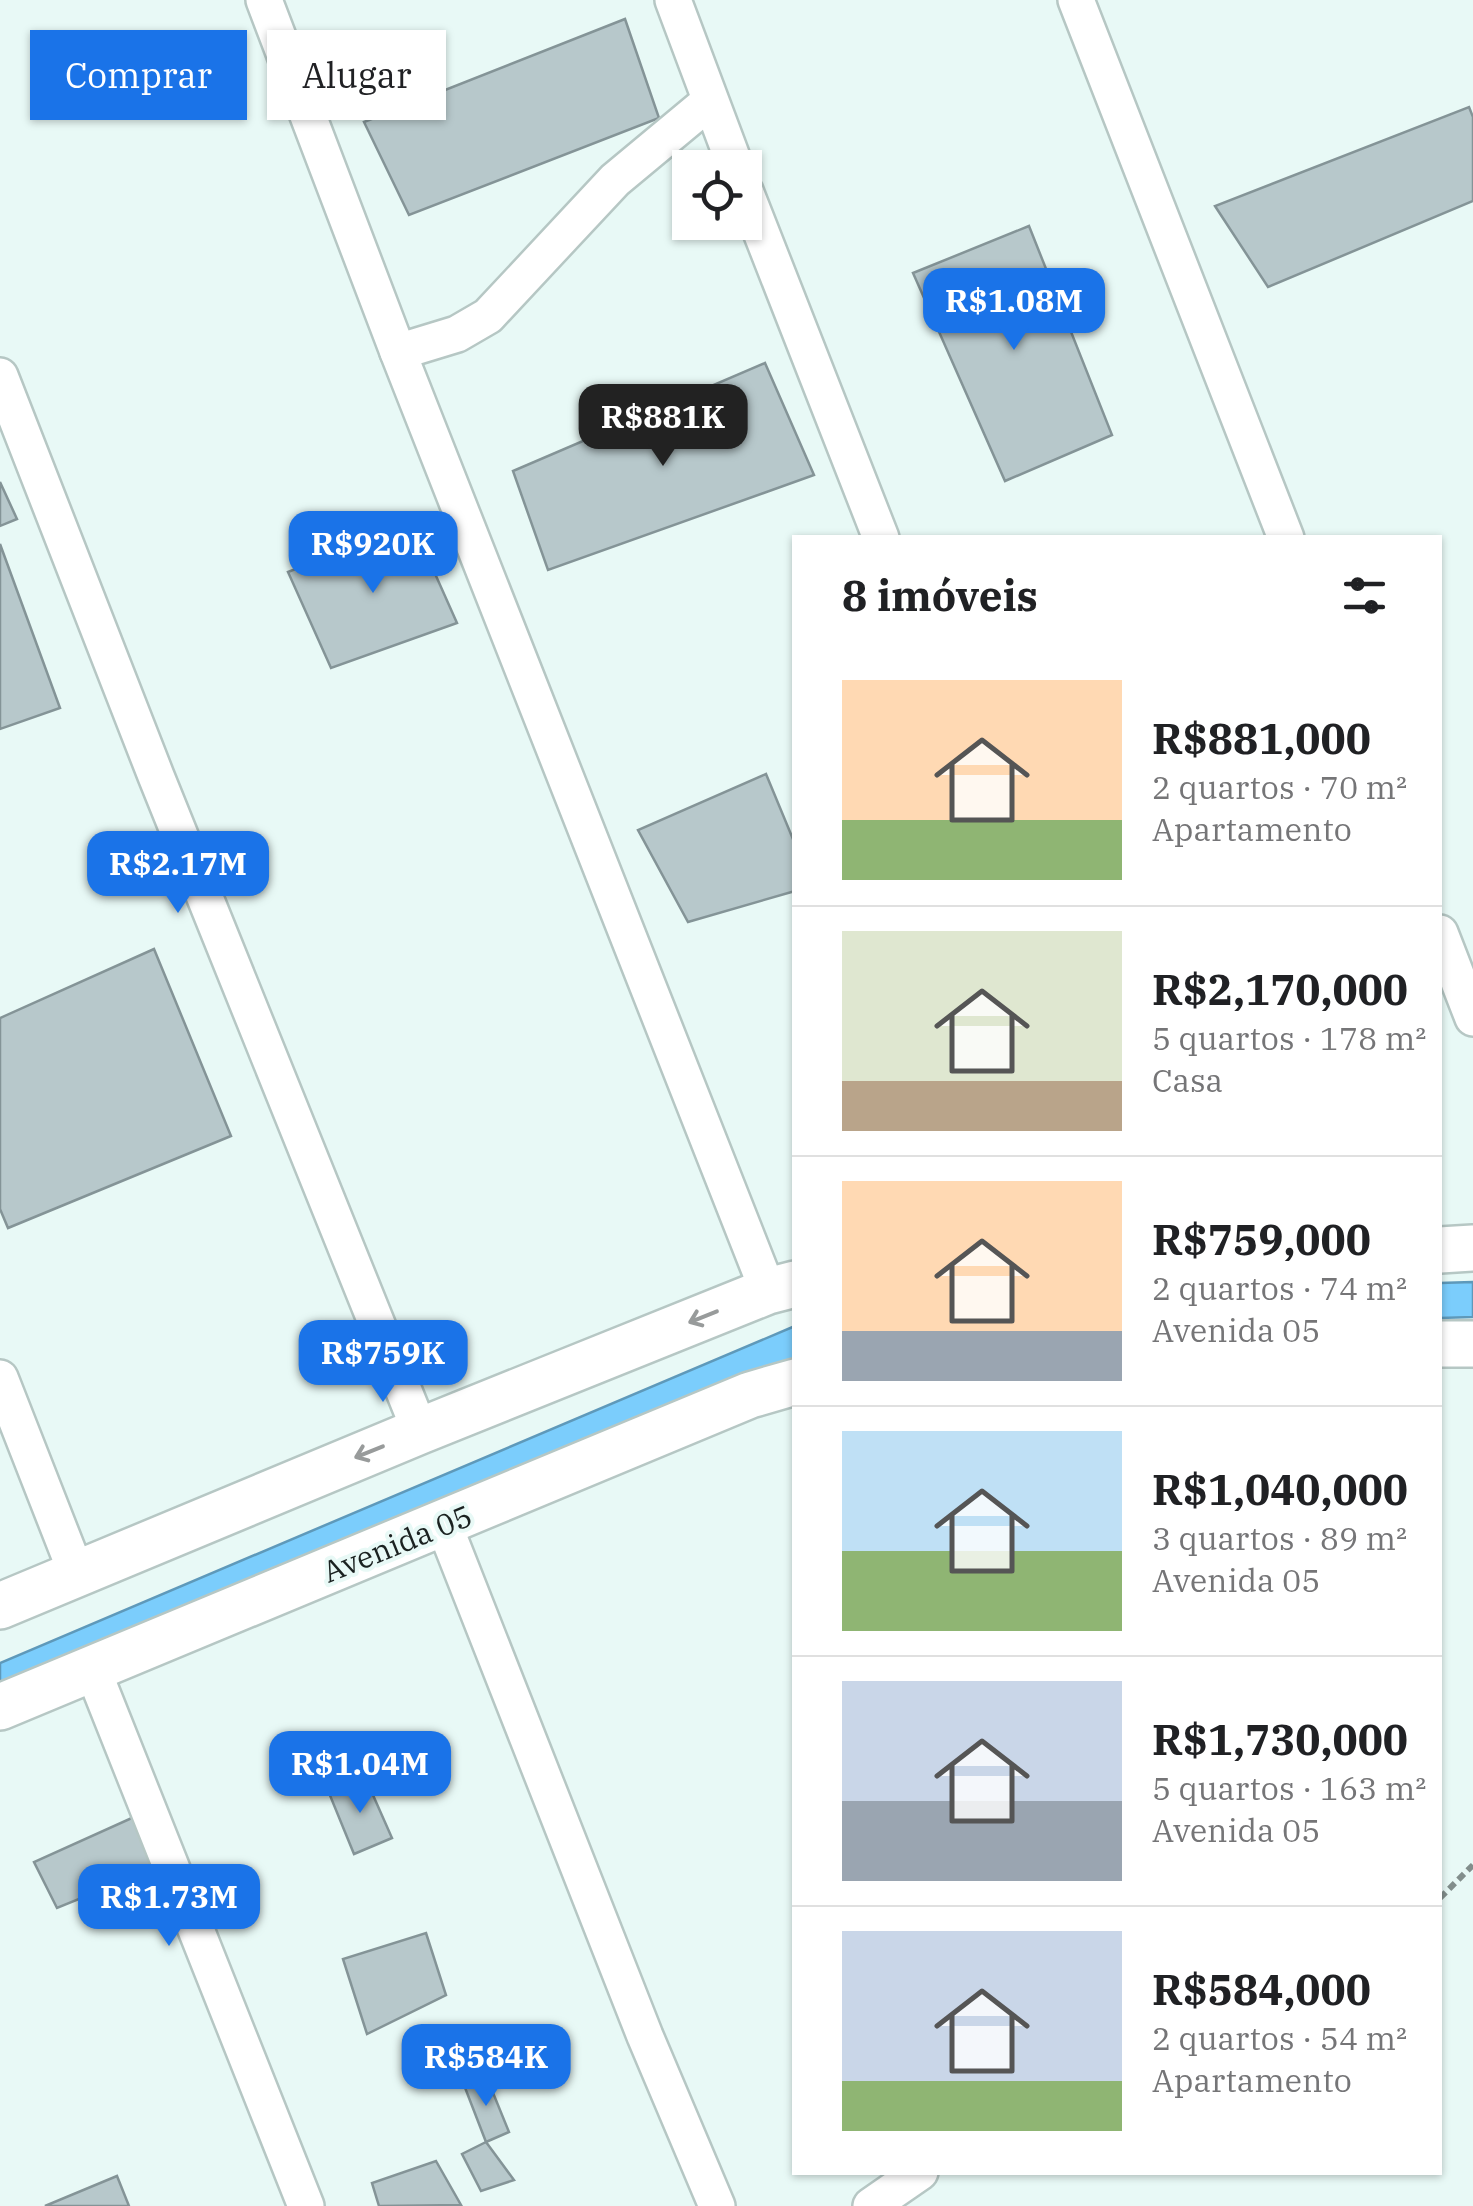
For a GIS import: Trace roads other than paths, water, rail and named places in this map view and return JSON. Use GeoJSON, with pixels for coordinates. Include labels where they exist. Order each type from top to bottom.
{"type":"FeatureCollection","features":[{"type":"Feature","properties":{"kind":"main road"},"geometry":{"type":"LineString","coordinates":[[1442,1250],[1473,1248]]}},
{"type":"Feature","properties":{"kind":"main road"},"geometry":{"type":"LineString","coordinates":[[0,1606],[420,1431],[782,1288]]}},
{"type":"Feature","properties":{"kind":"main road"},"geometry":{"type":"LineString","coordinates":[[1442,1344],[1473,1344]]}},
{"type":"Feature","properties":{"kind":"main road","name":"Avenida 05"},"geometry":{"type":"LineString","coordinates":[[0,1707],[750,1395],[792,1383]]}},
{"type":"Feature","properties":{"kind":"street"},"geometry":{"type":"LineString","coordinates":[[264,0],[398,352],[782,1288]]}},
{"type":"Feature","properties":{"kind":"street"},"geometry":{"type":"LineString","coordinates":[[674,0],[729,150]]}},
{"type":"Feature","properties":{"kind":"street"},"geometry":{"type":"LineString","coordinates":[[1076,0],[1285,535]]}},
{"type":"Feature","properties":{"kind":"street"},"geometry":{"type":"LineString","coordinates":[[398,352],[457,334],[488,316],[615,180],[710,101]]}},
{"type":"Feature","properties":{"kind":"street"},"geometry":{"type":"LineString","coordinates":[[762,234],[880,535]]}},
{"type":"Feature","properties":{"kind":"street"},"geometry":{"type":"LineString","coordinates":[[0,376],[156,776],[420,1431]]}},
{"type":"Feature","properties":{"kind":"street"},"geometry":{"type":"LineString","coordinates":[[1442,938],[1473,1018]]}},
{"type":"Feature","properties":{"kind":"street"},"geometry":{"type":"LineString","coordinates":[[0,1378],[76,1572]]}},
{"type":"Feature","properties":{"kind":"street"},"geometry":{"type":"LineString","coordinates":[[444,1525],[645,2036],[717,2206]]}},
{"type":"Feature","properties":{"kind":"street"},"geometry":{"type":"LineString","coordinates":[[92,1668],[306,2206]]}},
{"type":"Feature","properties":{"kind":"street"},"geometry":{"type":"LineString","coordinates":[[871,2206],[916,2175]]}},
{"type":"Feature","properties":{"kind":"water"},"geometry":{"type":"Polygon","coordinates":[[[1473,1282],[1473,1317],[1442,1318],[1442,1283],[1473,1282]]]}},
{"type":"Feature","properties":{"kind":"water"},"geometry":{"type":"Polygon","coordinates":[[[792,1327],[792,1362],[0,1695],[0,1663],[792,1327]]]}}]}
